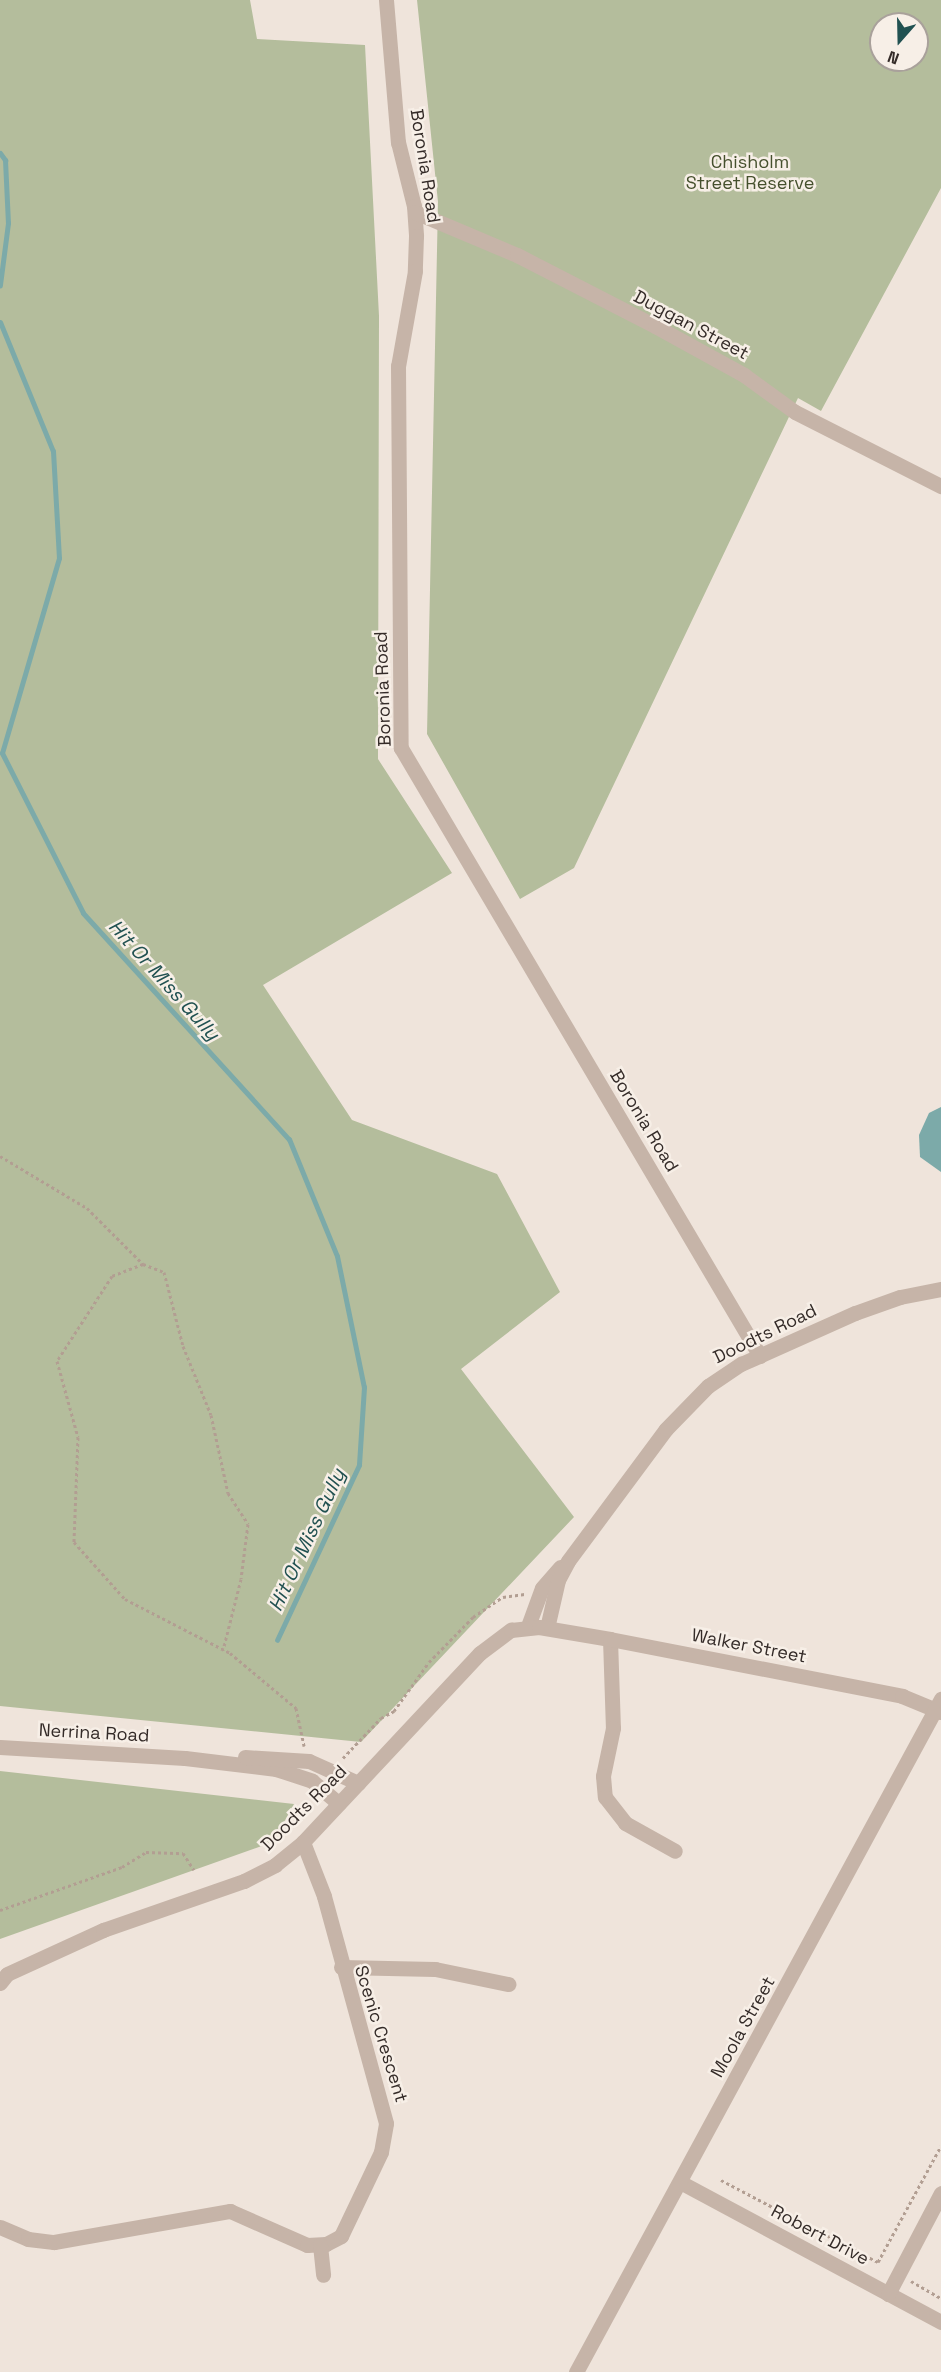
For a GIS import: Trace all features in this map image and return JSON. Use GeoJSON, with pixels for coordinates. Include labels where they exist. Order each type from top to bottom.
{"type":"FeatureCollection","features":[{"type":"Feature","properties":{"kind":"street","name":"Boronia Road"},"geometry":{"type":"LineString","coordinates":[[386,0],[398,142],[415,212],[416,263],[398,366],[401,748],[760,1356]]}},
{"type":"Feature","properties":{"kind":"street","name":"Duggan Street"},"geometry":{"type":"LineString","coordinates":[[415,212],[517,255],[655,326],[744,375],[792,410],[941,486]]}},
{"type":"Feature","properties":{"kind":"street","name":"Doodts Road"},"geometry":{"type":"LineString","coordinates":[[0,1983],[7,1974],[104,1930],[253,1878],[303,1842],[490,1643],[504,1633],[528,1626],[547,1628],[558,1580],[574,1552],[654,1444],[691,1402],[721,1376],[760,1356],[883,1303],[941,1289]]}},
{"type":"Feature","properties":{"kind":"street","name":"Doodts Road"},"geometry":{"type":"LineString","coordinates":[[528,1626],[539,1594],[548,1578],[574,1552]]}},
{"type":"Feature","properties":{"kind":"street","name":"Walker Street"},"geometry":{"type":"LineString","coordinates":[[547,1628],[902,1696],[940,1707]]}},
{"type":"Feature","properties":{"kind":"street"},"geometry":{"type":"LineString","coordinates":[[610,1639],[613,1728],[603,1776],[605,1797],[625,1823],[675,1851]]}},
{"type":"Feature","properties":{"kind":"street","name":"Moola Street"},"geometry":{"type":"LineString","coordinates":[[578,2371],[940,1707]]}},
{"type":"Feature","properties":{"kind":"street","name":"Nerrina Road"},"geometry":{"type":"LineString","coordinates":[[0,1747],[185,1758],[305,1760],[333,1770],[358,1783]]}},
{"type":"Feature","properties":{"kind":"street","name":"Nerrina Road"},"geometry":{"type":"LineString","coordinates":[[185,1758],[293,1773],[312,1781],[339,1804]]}},
{"type":"Feature","properties":{"kind":"street","name":"Scenic Crescent"},"geometry":{"type":"LineString","coordinates":[[303,1842],[324,1896],[341,1967],[386,2128],[379,2158],[345,2229],[334,2241],[320,2245]]}},
{"type":"Feature","properties":{"kind":"street"},"geometry":{"type":"LineString","coordinates":[[341,1967],[435,1969],[508,1984]]}},
{"type":"Feature","properties":{"kind":"street","name":"Robert Drive"},"geometry":{"type":"LineString","coordinates":[[680,2182],[941,2322]]}},
{"type":"Feature","properties":{"kind":"street"},"geometry":{"type":"LineString","coordinates":[[888,2294],[941,2193]]}},
{"type":"Feature","properties":{"kind":"street"},"geometry":{"type":"LineString","coordinates":[[0,2227],[37,2241],[64,2247],[230,2211],[297,2242],[320,2245],[323,2275]]}},
{"type":"Feature","properties":{"kind":"path"},"geometry":{"type":"LineString","coordinates":[[0,1156],[87,1208],[143,1264],[164,1272],[183,1346],[211,1415],[228,1493],[248,1524],[241,1579],[223,1650]]}},
{"type":"Feature","properties":{"kind":"path"},"geometry":{"type":"LineString","coordinates":[[143,1264],[112,1276],[57,1361],[78,1437],[74,1542],[125,1599],[223,1650],[296,1708],[305,1760]]}},
{"type":"Feature","properties":{"kind":"path"},"geometry":{"type":"LineString","coordinates":[[333,1770],[381,1718],[394,1711],[429,1662],[473,1617],[502,1597],[539,1594]]}},
{"type":"Feature","properties":{"kind":"path"},"geometry":{"type":"LineString","coordinates":[[0,1910],[122,1867],[146,1852],[183,1853],[194,1870]]}},
{"type":"Feature","properties":{"kind":"path"},"geometry":{"type":"LineString","coordinates":[[721,2180],[878,2262],[941,2146]]}},
{"type":"Feature","properties":{"kind":"path"},"geometry":{"type":"LineString","coordinates":[[910,2281],[941,2298]]}},
{"type":"Feature","properties":{"kind":"green space"},"geometry":{"type":"Polygon","coordinates":[[[0,0],[250,0],[257,39],[365,45],[379,316],[378,759],[452,873],[263,985],[352,1120],[497,1174],[560,1292],[461,1369],[574,1517],[361,1742],[0,1706],[0,0]]]}},
{"type":"Feature","properties":{"kind":"green space","name":"Chisholm Street Reserve"},"geometry":{"type":"Polygon","coordinates":[[[417,0],[941,0],[941,188],[821,411],[798,398],[574,868],[520,899],[427,734],[438,202],[417,0]]]}},
{"type":"Feature","properties":{"kind":"green space"},"geometry":{"type":"Polygon","coordinates":[[[0,1771],[294,1804],[273,1842],[0,1939],[0,1771]]]}},
{"type":"Feature","properties":{"kind":"water"},"geometry":{"type":"Polygon","coordinates":[[[941,1107],[941,1172],[920,1157],[919,1135],[929,1113],[941,1107]]]}},
{"type":"Feature","properties":{"kind":"waterway","name":"Hit Or Miss Gully"},"geometry":{"type":"LineString","coordinates":[[0,153],[5,160],[8,223],[0,285]]}},
{"type":"Feature","properties":{"kind":"waterway","name":"Hit Or Miss Gully"},"geometry":{"type":"LineString","coordinates":[[0,322],[53,451],[59,558],[2,753],[83,913],[289,1139],[337,1256],[364,1387],[359,1465],[277,1640]]}}]}
